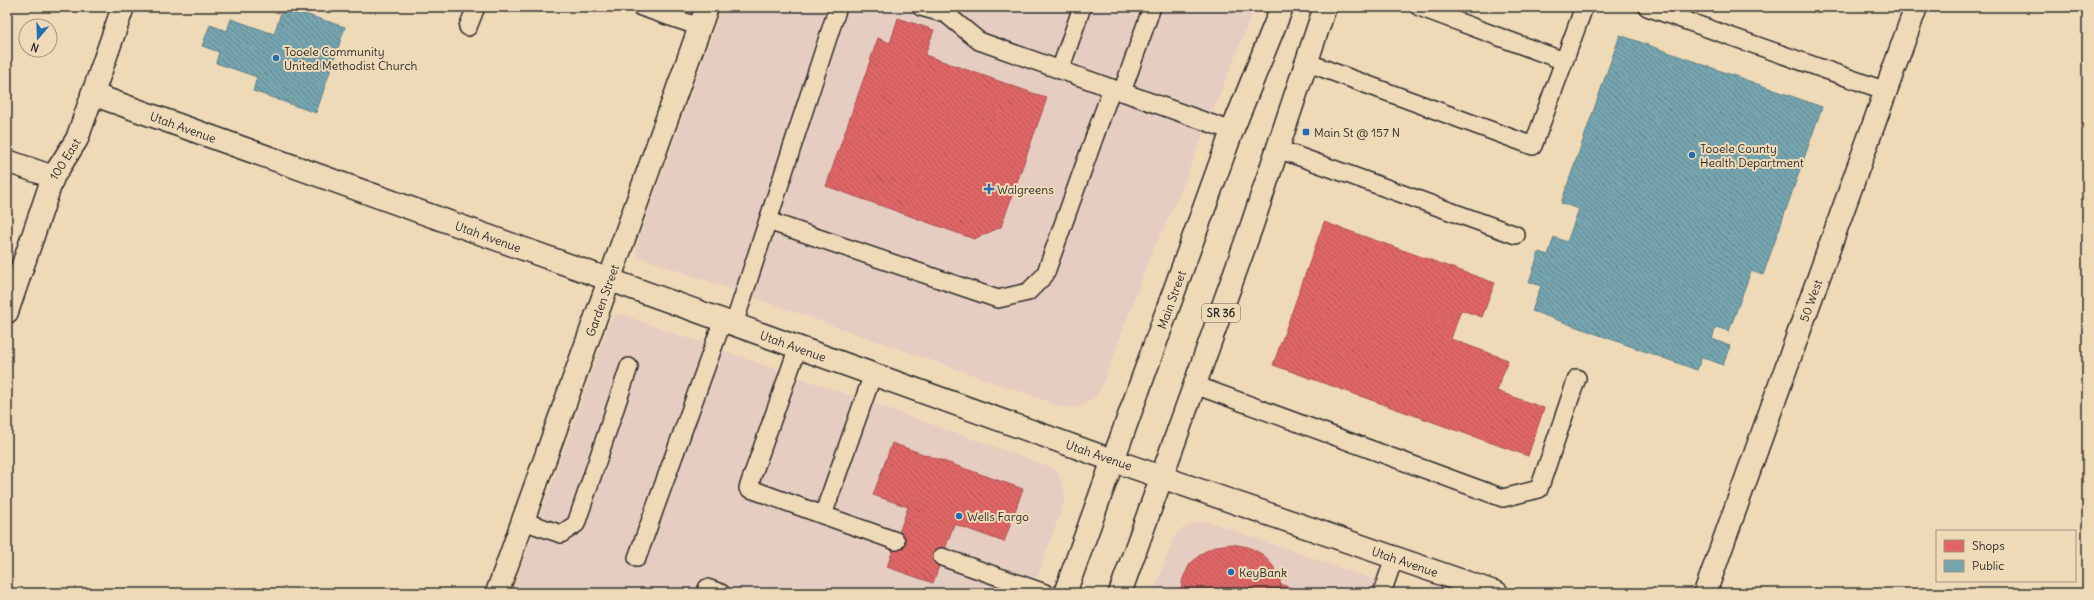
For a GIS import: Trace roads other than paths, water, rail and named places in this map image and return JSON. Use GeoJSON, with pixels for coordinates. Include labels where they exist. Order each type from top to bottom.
{"type":"FeatureCollection","features":[{"type":"Feature","properties":{"kind":"main road","name":"100 East"},"geometry":{"type":"LineString","coordinates":[[7,312],[53,177],[77,139],[123,7]]}},
{"type":"Feature","properties":{"kind":"main road","name":"Garden Street"},"geometry":{"type":"LineString","coordinates":[[497,593],[611,279],[707,7]]}},
{"type":"Feature","properties":{"kind":"main road","name":"Main Street"},"geometry":{"type":"LineString","coordinates":[[1065,593],[1232,131],[1282,7]]}},
{"type":"Feature","properties":{"kind":"main road","name":"SR 36"},"geometry":{"type":"LineString","coordinates":[[1120,593],[1278,149],[1306,62],[1326,7]]}},
{"type":"Feature","properties":{"kind":"main road","name":"50 West"},"geometry":{"type":"LineString","coordinates":[[1705,593],[1916,7]]}},
{"type":"Feature","properties":{"kind":"main road","name":"Utah Avenue"},"geometry":{"type":"LineString","coordinates":[[92,94],[611,279],[1200,492],[1394,558],[1468,588],[1497,593]]}},
{"type":"Feature","properties":{"kind":"main road"},"geometry":{"type":"LineString","coordinates":[[7,161],[53,177]]}},
{"type":"Feature","properties":{"kind":"lane"},"geometry":{"type":"LineString","coordinates":[[468,27],[476,7]]}},
{"type":"Feature","properties":{"kind":"lane"},"geometry":{"type":"LineString","coordinates":[[641,7],[700,27]]}},
{"type":"Feature","properties":{"kind":"lane"},"geometry":{"type":"LineString","coordinates":[[637,558],[768,221],[838,7]]}},
{"type":"Feature","properties":{"kind":"lane"},"geometry":{"type":"LineString","coordinates":[[921,7],[946,14],[979,41],[1232,131]]}},
{"type":"Feature","properties":{"kind":"lane"},"geometry":{"type":"LineString","coordinates":[[1060,70],[1082,7]]}},
{"type":"Feature","properties":{"kind":"lane"},"geometry":{"type":"LineString","coordinates":[[768,221],[998,299],[1028,292],[1045,275],[1117,90],[1152,7]]}},
{"type":"Feature","properties":{"kind":"lane"},"geometry":{"type":"LineString","coordinates":[[1419,7],[1564,61]]}},
{"type":"Feature","properties":{"kind":"lane"},"geometry":{"type":"LineString","coordinates":[[1306,62],[1533,146],[1584,7]]}},
{"type":"Feature","properties":{"kind":"lane"},"geometry":{"type":"LineString","coordinates":[[1647,7],[1886,91]]}},
{"type":"Feature","properties":{"kind":"lane"},"geometry":{"type":"LineString","coordinates":[[1278,149],[1516,235]]}},
{"type":"Feature","properties":{"kind":"lane"},"geometry":{"type":"LineString","coordinates":[[798,347],[748,488],[896,541]]}},
{"type":"Feature","properties":{"kind":"lane"},"geometry":{"type":"LineString","coordinates":[[523,521],[561,534],[576,524],[629,367]]}},
{"type":"Feature","properties":{"kind":"lane"},"geometry":{"type":"LineString","coordinates":[[823,515],[873,374]]}},
{"type":"Feature","properties":{"kind":"lane"},"geometry":{"type":"LineString","coordinates":[[1195,385],[1503,498],[1538,488],[1578,378]]}},
{"type":"Feature","properties":{"kind":"lane"},"geometry":{"type":"LineString","coordinates":[[942,557],[1045,593]]}},
{"type":"Feature","properties":{"kind":"lane"},"geometry":{"type":"LineString","coordinates":[[1382,593],[1394,558]]}},
{"type":"Feature","properties":{"kind":"lane"},"geometry":{"type":"LineString","coordinates":[[706,593],[707,588],[721,593]]}},
{"type":"Feature","properties":{"kind":"place","name":"Tooele Community United Methodist Church"},"geometry":{"type":"Point","coordinates":[276,58]}},
{"type":"Feature","properties":{"kind":"place","name":"Main St @ 157 N"},"geometry":{"type":"Point","coordinates":[1306,132]}},
{"type":"Feature","properties":{"kind":"place","name":"Tooele County Health Department"},"geometry":{"type":"Point","coordinates":[1692,155]}},
{"type":"Feature","properties":{"kind":"place","name":"Walgreens"},"geometry":{"type":"Point","coordinates":[989,189]}},
{"type":"Feature","properties":{"kind":"place","name":"Wells Fargo"},"geometry":{"type":"Point","coordinates":[959,516]}},
{"type":"Feature","properties":{"kind":"place","name":"KeyBank"},"geometry":{"type":"Point","coordinates":[1231,572]}}]}
